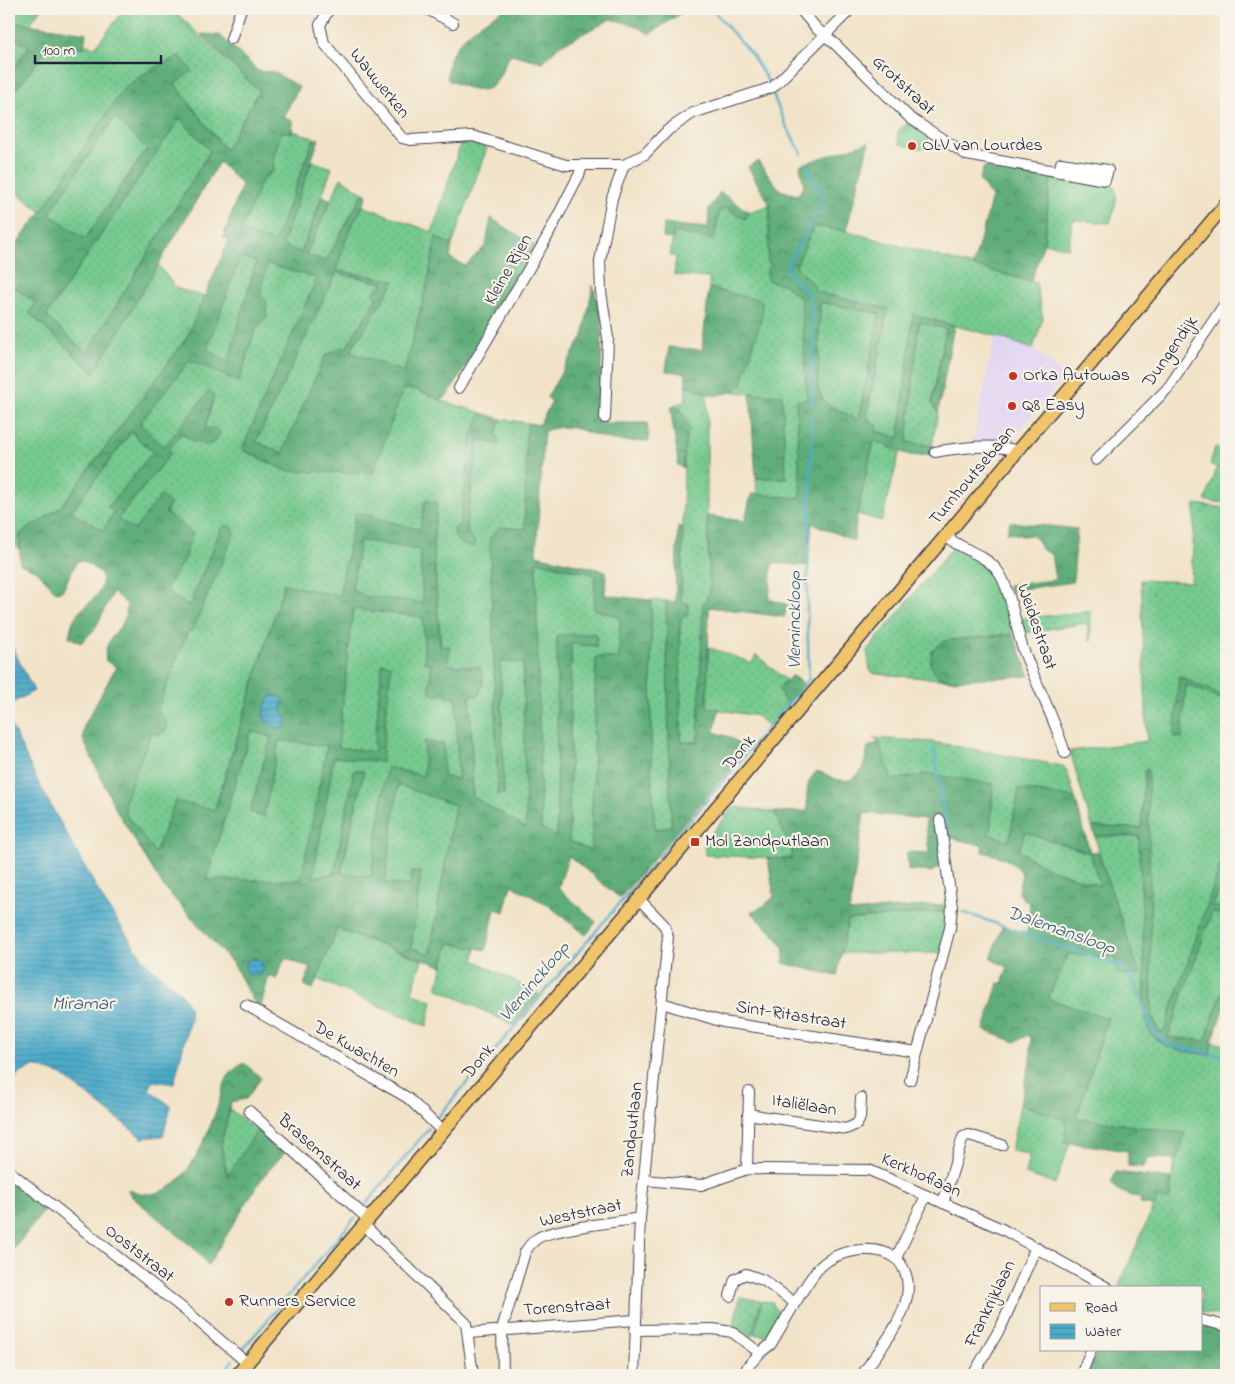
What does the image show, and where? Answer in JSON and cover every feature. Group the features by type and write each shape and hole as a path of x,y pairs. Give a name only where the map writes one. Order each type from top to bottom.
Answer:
{"main road":[{"name":"Turnhoutsebaan","path":"844,657 1226,204"},
{"name":"Donk","path":"237,1375 844,657"}],"street":[{"path":"231,39 241,9"},
{"name":"Wauwerken","path":"329,9 320,25 324,42 402,138 410,140 473,136 566,165 582,166 614,163 624,165"},
{"path":"427,9 453,23"},
{"name":"Grotstraat","path":"800,9 910,118 967,155 1058,172"},
{"path":"605,418 608,338 601,292 600,261 612,198 624,165 645,154 668,130 693,113 773,87 851,9"},
{"name":"Kleine Rijen","path":"459,388 546,239 582,166"},
{"name":"Dungendijk","path":"1096,460 1168,388 1226,302"},
{"path":"935,452 951,449 1008,448 1017,451"},
{"name":"Weidestraat","path":"946,536 954,544 986,560 1002,578 1024,650 1054,719 1065,753"},
{"path":"910,1080 950,928 952,907 940,820"},
{"name":"Zandputlaan","path":"634,1375 640,1218 662,1003 666,931 665,926 656,914 639,899"},
{"name":"Sint-Ritastraat","path":"662,1003 681,1011 723,1022 917,1052"},
{"name":"De Kwachten","path":"246,1005 408,1098 443,1132"},
{"name":"Italiëlaan","path":"747,1169 749,1092"},
{"name":"Italiëlaan","path":"748,1114 846,1129 852,1128 860,1118 861,1098"},
{"name":"Brasemstraat","path":"248,1111 366,1222 461,1316 469,1332"},
{"path":"943,1203 963,1137 969,1134 1002,1145"},
{"name":"Kerkhoflaan","path":"644,1180 701,1185 747,1169 869,1170 1002,1229 1104,1286"},
{"name":"Ooststraat","path":"9,1171 192,1315 247,1363"},
{"path":"896,1258 926,1196"},
{"name":"Weststraat","path":"503,1375 502,1329 525,1252 534,1240 553,1233 640,1218"},
{"name":"Frankrijklaan","path":"973,1375 1002,1325 1036,1247"},
{"path":"744,1375 748,1366 771,1344 817,1270 822,1265 839,1257 857,1250 868,1249 896,1258 902,1264 908,1278 908,1293 904,1311 862,1375"},
{"path":"730,1296 735,1279 746,1274 763,1280 795,1303"},
{"path":"1202,1320 1226,1326"},
{"name":"Torenstraat","path":"469,1332 502,1329 635,1325 713,1329 732,1332 760,1353"},
{"path":"469,1332 473,1375"},
{"path":"1081,1375 1090,1352"}],"shaded area":[{"path":"995,336 1033,349 1065,376 1008,444 973,442"}],"green space":[{"path":"9,9 41,9 29,25 9,21"},
{"path":"125,9 172,9 259,91 225,150 175,84 180,56 144,74 124,88 41,212 9,186 9,99 52,42 84,48 85,44 95,47"},
{"path":"505,9 687,9 650,34 634,25 611,19 559,46 543,62 511,54 496,82 486,89 474,89 448,80 448,68 457,46 484,21"},
{"path":"9,21 86,33 84,48 52,42 9,99 9,75 30,46 9,38"},
{"path":"201,34 220,35 258,71 274,72 299,87 283,117 293,121 292,133 282,131 273,158 274,170 261,181 241,232 275,242 314,138 319,139 282,245 301,253 323,196 331,200 306,254 326,261 363,193 367,195 350,228 336,270 395,281 350,352 404,372 428,281 436,237 452,245 450,258 465,266 486,245 491,218 535,246 446,397 440,400 415,389 403,390 373,473 287,471 242,449 317,278 267,264 260,294 267,301 266,317 254,333 239,382 190,360 140,423 164,447 209,391 214,395 205,429 214,428 220,432 217,439 208,445 181,434 168,451 171,453 118,519 134,530 161,496 170,504 166,513 193,533 183,561 166,588 173,597 189,606 221,529 225,525 232,527 235,532 193,629 187,633 157,710 166,722 167,729 160,734 151,733 125,800 125,813 155,853 175,801 215,810 284,584 339,596 356,512 420,530 425,501 437,502 433,544 440,646 450,646 447,665 480,667 484,680 479,695 470,696 473,797 526,828 523,663 500,662 504,794 498,795 490,538 500,527 525,529 526,436 528,423 539,425 552,402 547,397 583,336 593,285 602,318 600,423 647,423 649,441 614,440 578,429 563,427 544,431 536,555 606,571 605,595 651,600 651,768 655,830 671,826 666,601 675,602 678,526 683,527 681,602 688,603 688,615 680,619 681,742 698,742 703,605 710,592 707,516 745,521 751,494 801,498 796,401 807,399 801,299 785,285 767,280 770,205 748,167 758,161 780,190 797,195 804,187 800,165 869,142 846,231 814,226 796,266 812,284 816,292 888,309 867,414 871,423 877,425 876,431 899,438 913,314 954,326 938,412 932,403 946,329 919,322 907,442 932,446 931,453 916,456 909,455 874,441 857,514 854,541 812,523 808,566 772,563 769,599 788,605 784,617 709,607 707,707 719,709 714,732 730,737 747,749 620,898 569,856 558,888 596,922 586,935 548,905 511,885 504,912 495,909 486,950 449,943 442,966 337,929 313,989 304,985 310,968 285,958 276,979 269,975 261,1006 255,1004 234,965 163,886 115,808 83,739 84,726 116,667 106,661 106,649 110,639 124,620 127,604 113,592 95,629 81,643 69,637 73,621 82,609 98,594 102,581 101,573 83,561 77,561 62,591 56,592 37,571 20,564 20,534 61,507 186,339 229,240 223,237 242,185 219,162 94,373 29,313 36,303 9,284 9,254 41,212 124,88 144,74 180,55 192,71 175,84 225,150 259,91","holes":["115,117 147,149 85,239 49,214","180,118 210,151 87,353 46,316","240,257 256,262 228,362 207,349","336,273 384,283 375,290 373,295 376,299 346,348 343,347 325,356 282,453 256,442","820,302 880,313 858,420 825,403 818,390","131,432 153,452 108,507 114,512 103,530 71,512","360,540 420,550 423,603 363,596 352,589","536,561 595,575 594,609 620,617 619,658 596,657 591,851 569,841 571,644 596,646 596,634 557,635 557,837 541,828","353,609 423,617 425,663 431,664 430,694 456,697 458,780 443,776 444,745 424,741 424,776 387,767 371,877 341,873 364,771 354,770 334,874 313,877 334,757 382,762 391,665 382,663 374,752 338,747","251,731 271,737 250,812 264,817 279,740 327,746 301,880 206,880","398,785 455,805 430,954 411,948 421,872 412,872 409,886 385,883"]},
{"path":"9,38 30,45 9,75"},
{"path":"115,117 147,148 85,239 48,214"},
{"path":"180,118 210,151 87,353 46,316"},
{"path":"909,122 930,135 922,149 899,144 898,131"},
{"path":"291,130 314,138 275,242 240,232 261,181 274,170 273,158 282,131 292,133"},
{"path":"467,142 487,148 452,245 436,237 428,281 404,372 350,352 394,281 336,270 350,228 363,206 432,232 461,143"},
{"path":"312,161 332,168 301,253 281,245"},
{"path":"984,167 1051,175 1044,243 1031,281 973,266 992,197 979,180"},
{"path":"1051,175 1111,183 1116,192 1116,197 1110,223 1073,220 1068,248 1044,243"},
{"path":"341,178 363,193 326,261 306,255"},
{"path":"720,192 749,212 745,219 725,208 719,212 714,240 673,232 672,239 663,238 664,224 708,228 709,209"},
{"path":"770,205 767,280 785,285 801,298 807,400 796,401 801,499 757,495 756,478 786,478 782,396 733,392 742,383 762,301 709,288 709,278 674,275 676,256 670,256 674,232 714,240 719,212 725,208 745,219 749,212"},
{"path":"814,226 846,231 1036,283 1043,318 1033,349 995,336 913,315 899,438 876,431 867,414 888,309 816,292 812,284 796,266"},
{"path":"240,257 256,262 228,362 206,349"},
{"path":"267,264 317,278 242,450 287,471 403,389 415,389 440,400 482,413 472,436 460,524 469,535 466,525 479,439 499,440 496,434 501,419 528,423 526,436 525,530 500,527 490,538 498,794 504,794 500,661 523,663 527,829 473,797 470,696 479,667 447,665 450,646 441,647 433,544 437,503 425,501 420,530 356,512 339,596 284,584 214,811 156,854 125,813 127,793 132,779 145,748 163,715 157,710 187,633 193,629 221,529 189,606 173,597 166,588 183,561 161,496 134,531 118,519 171,453 168,451 181,433 197,444 205,429 214,395 164,448 140,423 190,360 239,382 254,333 261,325 260,294"},
{"path":"158,265 176,288 205,297 186,339 61,507 20,534 19,550 9,538 9,524 16,521 9,511 9,284 36,303 29,313 94,373"},
{"path":"336,273 384,283 379,288 377,299 346,348 325,356 283,453 256,442"},
{"path":"709,288 762,301 762,316 742,384 733,392 714,396 686,385 686,373 666,371 669,347 702,350"},
{"path":"820,302 880,314 858,421 825,403 818,390"},
{"path":"919,322 946,329 932,403 938,412 932,446 907,442"},
{"path":"686,385 707,392 707,516 710,592 703,606 698,742 681,742 680,618 688,603 681,602 685,420 680,408 675,405 686,401"},
{"path":"750,393 782,395 786,478 756,478"},
{"path":"675,405 680,408 690,430 686,436 683,468 678,465 672,422 671,408"},
{"path":"482,413 501,419 496,434 499,440 498,445 478,439 466,525 469,535 475,542 475,547 462,545 455,538 454,529 460,524 472,436"},
{"path":"131,432 153,452 108,507 114,512 103,530 70,512"},
{"path":"874,440 900,451 882,521 857,514"},
{"path":"1215,447 1226,453 1226,503 1205,501 1217,468 1210,464"},
{"path":"1195,504 1226,508 1226,856 1224,856 1164,1033 1159,1032 1152,1015 1145,770 1141,828 1092,827 1070,751 1147,741 1141,580 1191,582","holes":["1179,677 1220,699 1186,684 1181,738"]},
{"path":"1010,522 1077,529 1073,582 1010,591 1008,585 1055,580 1051,554 1041,549 1037,539 1031,535 1023,536 1007,532"},
{"path":"360,540 420,550 423,604 363,596 352,589"},
{"path":"953,547 985,562 1000,581 1013,634 944,641 939,677 951,680 875,674 870,671 867,650"},
{"path":"536,561 595,575 594,609 620,617 619,659 596,657 591,851 569,841 571,644 596,646 596,634 557,635 557,838 541,828"},
{"path":"651,600 666,601 671,826 655,830 651,768"},
{"path":"353,608 423,617 425,663 431,664 430,694 456,697 458,780 443,776 443,744 425,777 387,767 371,877 341,873 364,771 355,770 334,874 312,877 334,757 381,762 382,663 374,752 338,747"},
{"path":"1091,611 1091,641 1089,641 1087,623 1024,633 1018,619"},
{"path":"1013,634 1030,676 951,680 939,677 930,665 932,651 944,641"},
{"path":"708,647 752,663 756,655 786,680 779,688 783,699 788,704 769,727 757,716 707,708"},
{"path":"792,675 804,684 788,704 783,699 779,688"},
{"path":"1179,676 1221,695 1221,699 1186,684 1182,738 1174,736"},
{"path":"251,731 271,737 250,811 263,817 279,740 328,746 301,880 206,880"},
{"path":"873,738 933,742 1063,766 1067,771 1075,798 1019,790 1009,842 987,834 942,777 927,774 892,780 879,742"},
{"path":"879,742 892,780 927,774 993,784 991,827 988,834 1009,841 1019,789 1075,798 1090,852 1098,852 1140,975 1118,974 1114,956 1067,954 1048,999 1108,1018 1076,1118 1185,1133 1178,1159 1148,1158 1144,1167 1128,1166 1128,1151 1065,1142 1066,1120 1020,1104 1031,1057 1031,1038 1028,1035 1015,1042 984,1030 998,983 1002,984 1008,967 991,959 1002,927 1027,933 1030,903 1024,900 1018,891 1022,875 1014,865 1005,859 982,852 982,845 942,836 944,864 931,872 908,870 907,852 929,853 925,819 864,813 849,912 948,904 949,911 848,920 837,976 783,963 785,949 751,912 764,906 774,897 768,858 791,859 792,850 774,812 808,811 808,785 817,771 839,780 852,779 861,771 868,747","holes":["1025,832 1090,853 1100,886 1047,868 1019,851"]},
{"path":"1145,770 1148,770 1152,1015 1159,1032 1164,1032 1224,855 1226,856 1226,871 1213,906 1226,910 1226,916 1212,912 1168,1037 1205,1041 1226,981 1226,1001 1212,1042 1210,1055 1178,1050 1166,1046 1150,1032 1144,1006 1145,987 1139,836 1095,836 1092,827 1141,828"},
{"path":"398,785 455,805 430,954 411,948 421,873 409,886 385,883"},
{"path":"733,807 774,812 792,850 791,859 705,855 704,843"},
{"path":"1024,832 1090,853 1101,886 1047,868 1019,851"},
{"path":"1095,836 1139,836 1145,987 1142,1008 1155,1039 1210,1055 1212,1042 1226,1045 1226,1317 1202,1312 1202,1286 1119,1286 1157,1198 1170,1199 1174,1159 1178,1159 1076,1119 1108,1018 1047,999 1068,954 1114,956 1139,974 1108,886"},
{"path":"1226,871 1226,910 1213,906"},
{"path":"949,911 941,953 841,953 848,920"},
{"path":"1212,912 1226,916 1226,981 1205,1041 1168,1037"},
{"path":"337,929 422,960 412,993 432,1001 427,1026 317,979"},
{"path":"449,943 476,948 474,960 539,994 513,1025 437,988"},
{"path":"244,1063 261,1078 246,1099 231,1102 221,1144 227,1176 257,1131 261,1131 285,1152 262,1178 208,1265 196,1250 130,1195 128,1189 146,1194 161,1192 175,1183 186,1171 205,1139 229,1075"},
{"path":"1020,1104 1067,1120 1065,1142 1070,1143 1055,1184 1025,1174 1029,1154 1011,1151"},
{"path":"230,1109 257,1131 228,1176 221,1144"},
{"path":"1116,1172 1171,1179 1169,1200 1157,1198 1155,1206 1140,1204 1141,1199 1119,1191 1111,1183"},
{"path":"9,1176 48,1206 9,1255"},
{"path":"740,1297 761,1301 752,1336 733,1326"},
{"path":"762,1301 773,1302 773,1307 779,1312 766,1336 754,1334"},
{"path":"1202,1326 1226,1330 1226,1375 1147,1375 1124,1373 1122,1375 1088,1375 1096,1352 1202,1352"}],"water":[{"path":"9,640 34,691 9,705"},
{"path":"278,695 284,699 282,711 288,719 285,727 280,729 270,725 263,716 264,707 271,696"},
{"name":"Miramar","path":"9,721 39,784 105,903 146,963 182,994 189,1007 190,1019 174,1084 153,1081 149,1090 171,1106 163,1136 142,1138 62,1075 34,1066 21,1073 9,1084"},
{"path":"254,958 260,961 263,967 260,973 254,976 248,973 245,967 248,961"}],"waterway":[{"name":"Vleminckloop","path":"712,9 752,55 769,83"},
{"name":"Vleminckloop","path":"772,92 786,126 802,154"},
{"name":"Vleminckloop","path":"806,163 822,199 818,211 786,268 791,277 808,294 813,316 812,406"},
{"name":"Vleminckloop","path":"658,858 809,679 807,608 812,417"},
{"name":"Dalemansloop","path":"934,749 948,841"},
{"name":"Vleminckloop","path":"437,1118 653,864"},
{"name":"Dalemansloop","path":"962,912 1118,965 1134,983 1148,1018 1161,1039 1171,1046 1226,1056"},
{"name":"Vleminckloop","path":"366,1204 429,1128"},
{"name":"Vleminckloop","path":"242,1350 355,1218"},
{"name":"Vleminckloop","path":"221,1375 233,1360"}],"place":[{"name":"OLV van Lourdes","path":"912,146"},
{"name":"Orka Autowas","path":"1013,376"},
{"name":"Q8 Easy","path":"1012,406"},
{"name":"Mol Zandputlaan","path":"695,842"},
{"name":"Runners Service","path":"229,1302"}]}
